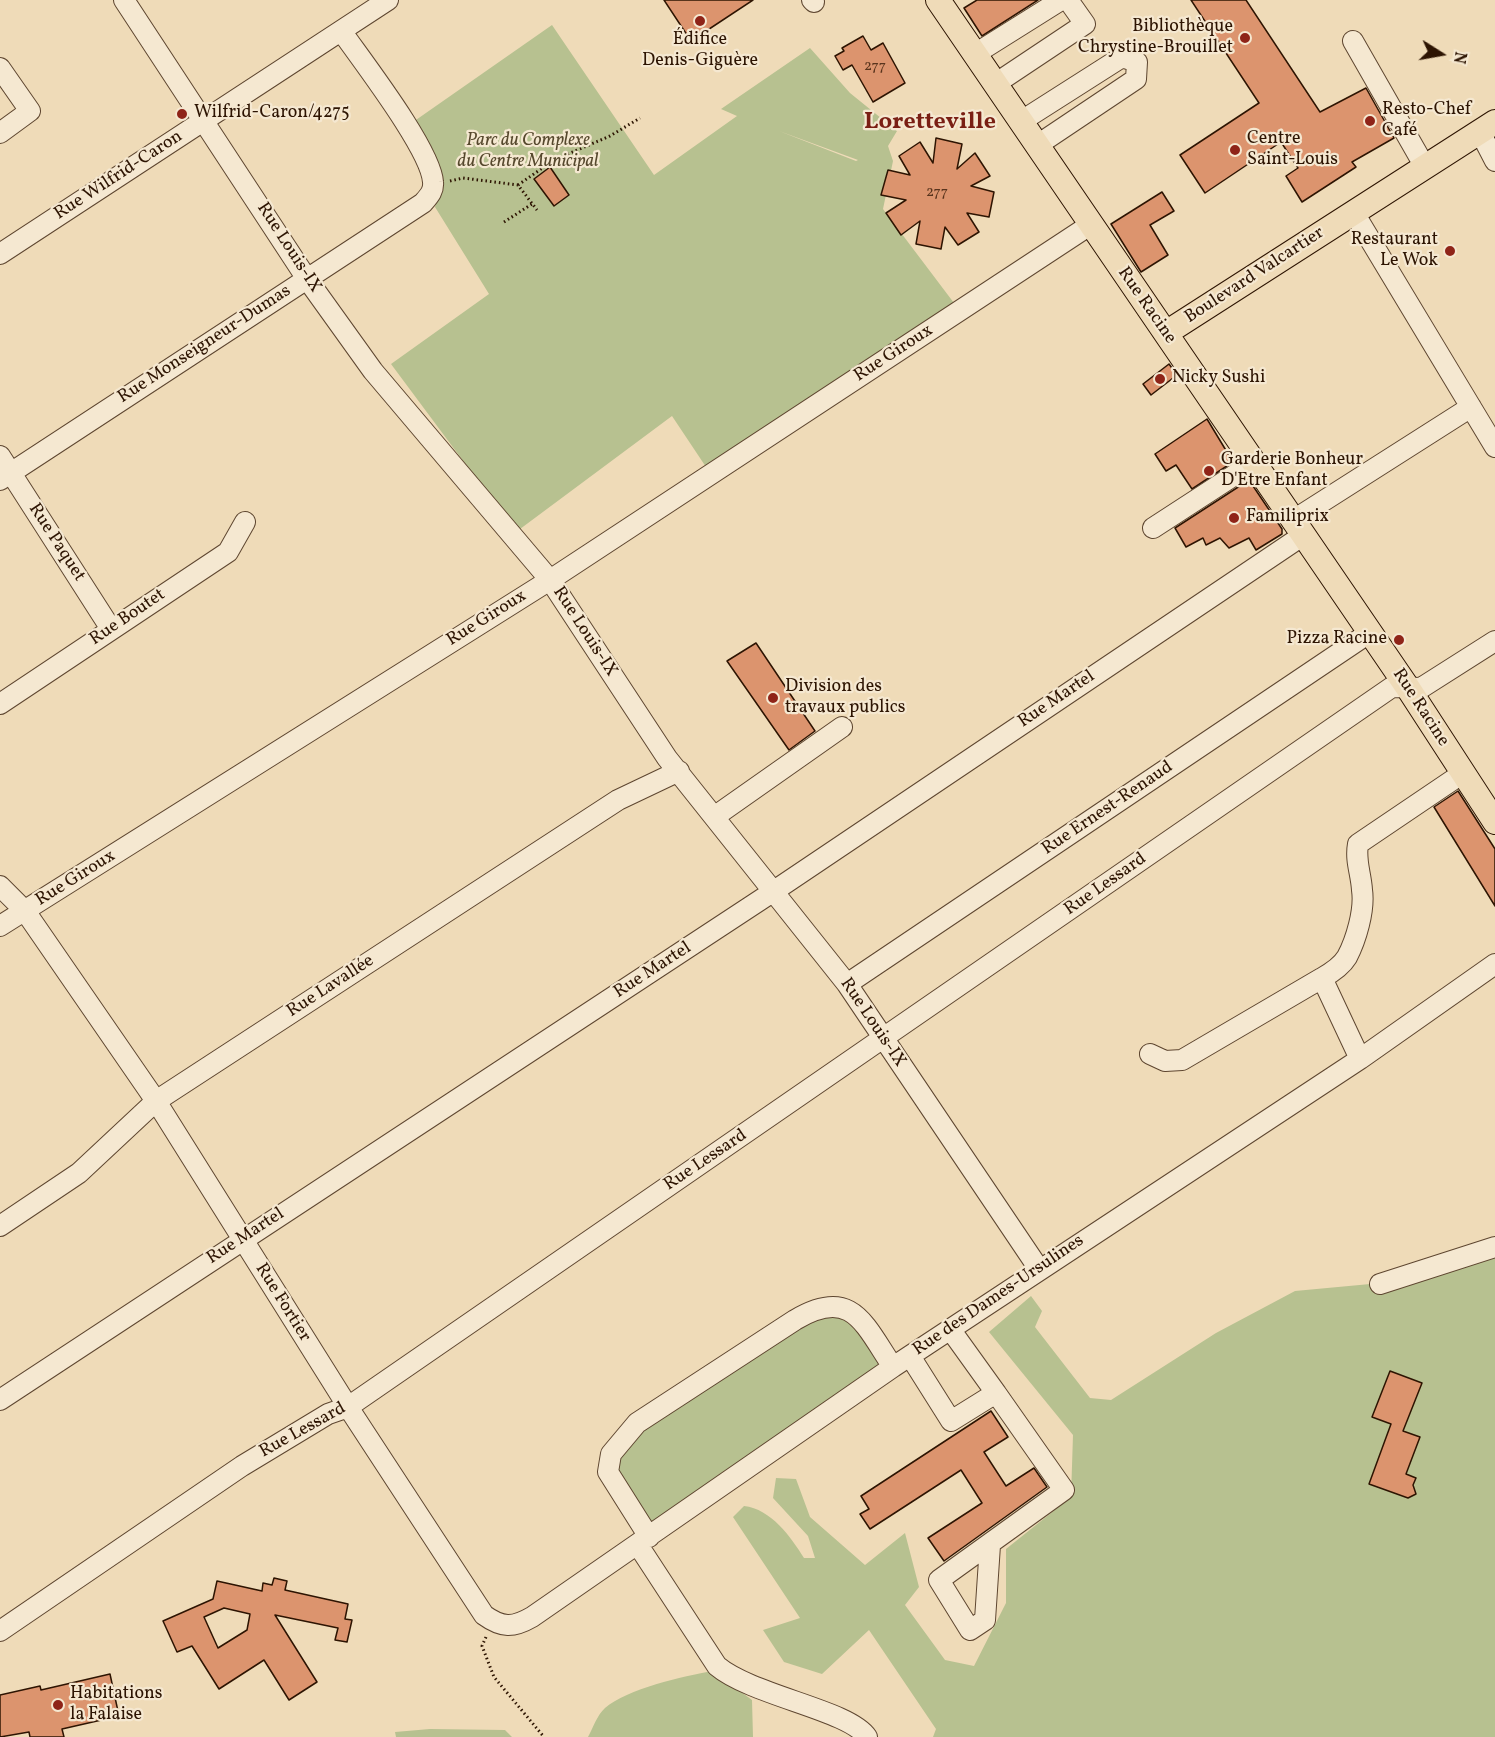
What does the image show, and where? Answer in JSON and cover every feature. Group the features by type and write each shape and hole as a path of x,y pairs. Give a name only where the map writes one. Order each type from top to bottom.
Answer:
{"main road":[{"name":"Rue Racine","path":"938,0 1408,688 1495,822"},
{"name":"Boulevard Valcartier","path":"1166,333 1488,127"}],"street":[{"name":"Rue Louis-IX","path":"124,0 205,120 306,279 373,371 550,580 679,771 847,984 1039,1269"},
{"path":"975,54 1060,0"},
{"path":"995,84 1085,24 1068,0"},
{"name":"Rue Wilfrid-Caron","path":"0,254 342,32 376,3"},
{"path":"342,32 424,154 433,184"},
{"path":"1353,41 1425,167"},
{"path":"1020,122 1122,57 1137,62 1136,79 1036,146"},
{"path":"0,133 30,111 2,77"},
{"path":"1488,127 1495,161"},
{"name":"Rue Monseigneur-Dumas","path":"4,469 306,279 423,202 431,193 433,184"},
{"path":"1353,213 1495,447"},
{"name":"Rue Giroux","path":"0,926 550,580 1090,225"},
{"name":"Rue Martel","path":"0,1400 774,891 1471,407"},
{"path":"1153,528 1253,463"},
{"name":"Rue Paquet","path":"4,469 111,630"},
{"name":"Rue Boutet","path":"0,704 228,552 245,522"},
{"name":"Rue Ernest-Renaud","path":"847,984 1369,633"},
{"name":"Rue Lessard","path":"0,1631 242,1466 328,1414 348,1407 1392,687 1421,688 1495,641"},
{"path":"714,817 842,727"},
{"name":"Rue Lavallée","path":"0,1226 79,1173 156,1101 618,800 679,771"},
{"path":"1150,1054 1165,1061 1182,1060 1337,969 1347,958 1361,915 1363,891 1355,860 1358,844 1462,773"},
{"name":"Rue Fortier","path":"0,886 26,911 156,1101 348,1407 484,1615 499,1624"},
{"name":"Rue des Dames-Ursulines","path":"499,1624 517,1626 532,1617 893,1367 1360,1059 1495,964"},
{"path":"1322,978 1360,1059"},
{"path":"1380,1284 1495,1247"},
{"path":"867,1737 861,1728 755,1689 731,1678 717,1666 644,1541 608,1472 610,1454 638,1423 812,1310 831,1305 845,1307 859,1318 893,1367"},
{"path":"950,1329 1064,1490 990,1545"},
{"path":"910,1356 951,1421 996,1393"}],"path":[{"path":"433,184 463,178 518,185 554,160 609,136 640,117"},
{"path":"518,185 537,210"},
{"path":"504,222 532,204"},
{"path":"499,1624 482,1646 494,1677 544,1737"}],"green space":[{"name":"Parc du Complexe du Centre Municipal","path":"552,25 654,175 737,116 721,109 810,48 850,93 897,131 888,146 893,161 883,209 957,307 710,473 672,416 516,532 391,364 489,294 435,207 442,182 436,158 413,122","holes":["779,131 858,160 856,161"]},
{"path":"1495,1247 1495,1737 933,1737 936,1729 869,1630 822,1674 784,1662 763,1630 800,1618 733,1517 744,1506 763,1512 779,1525 804,1558 815,1558 808,1536 773,1498 776,1478 796,1479 810,1517 865,1565 905,1533 919,1587 905,1605 945,1660 974,1666 1006,1603 1006,1549 1071,1497 1073,1435 989,1332 1031,1296 1042,1311 1035,1327 1090,1398 1111,1400 1216,1333 1295,1291 1381,1283"},
{"path":"845,1307 893,1367 649,1537 611,1454 621,1440 795,1320"},
{"path":"713,1671 752,1700 753,1737 588,1737 600,1714 615,1701 656,1684"},
{"path":"430,1729 505,1730 512,1737 396,1737 395,1732"}],"building":[{"name":"Édifice Denis-Giguère","path":"664,0 753,0 691,41"},
{"path":"977,0 1038,0 982,36 964,8"},
{"path":"1191,0 1246,0 1320,112 1366,88 1394,138 1352,162 1356,167 1302,202 1286,176 1298,168 1281,142 1205,193 1180,155 1259,103"},
{"path":"863,36 871,50 883,43 905,83 873,102 852,65 843,70 835,56 844,51 842,48"},
{"path":"936,138 962,144 957,169 975,153 990,176 971,186 994,192 989,217 967,213 979,232 958,245 945,227 941,249 916,244 920,221 901,235 886,213 906,200 881,195 888,170 910,175 899,156 920,142 933,163"},
{"path":"550,167 569,195 554,206 534,179"},
{"path":"1162,192 1174,211 1150,225 1168,255 1141,272 1111,224"},
{"name":"Nicky Sushi","path":"1169,364 1177,375 1151,395 1143,384"},
{"path":"1207,419 1233,462 1192,489 1176,465 1166,471 1155,454"},
{"name":"Familiprix","path":"1249,480 1282,529 1282,534 1256,550 1249,538 1229,548 1220,538 1206,545 1203,538 1186,547 1175,528"},
{"name":"Division des travaux publics","path":"756,643 815,731 789,750 727,661"},
{"path":"1458,791 1495,849 1495,906 1434,807"},
{"path":"1390,1371 1422,1383 1403,1431 1420,1437 1406,1474 1416,1478 1413,1485 1416,1494 1408,1498 1369,1484 1391,1424 1372,1417"},
{"path":"991,1411 1008,1437 984,1452 1006,1486 1034,1468 1047,1487 944,1561 928,1538 982,1503 961,1470 870,1529 860,1514 869,1509 861,1496"},
{"path":"274,1578 287,1581 285,1590 348,1604 345,1619 352,1620 347,1642 335,1640 338,1628 275,1615 317,1682 289,1700 264,1660 219,1689 192,1646 177,1652 163,1621 213,1599 217,1581 262,1591 263,1583 272,1585","holes":["224,1608 250,1614 247,1630 218,1648 204,1617"]},
{"name":"Habitations la Falaise","path":"110,1674 119,1716 62,1729 64,1737 30,1737 29,1732 0,1737 0,1695 40,1686 41,1690"}],"place":[{"name":"Édifice Denis-Giguère","path":"700,21"},
{"name":"Bibliothèque Chrystine-Brouillet","path":"1245,38"},
{"name":"Wilfrid-Caron/4275","path":"182,114"},
{"name":"Resto-Chef Café","path":"1370,121"},
{"name":"Centre Saint-Louis","path":"1235,150"},
{"name":"Restaurant Le Wok","path":"1450,251"},
{"name":"Nicky Sushi","path":"1160,379"},
{"name":"Garderie Bonheur D'Etre Enfant","path":"1209,471"},
{"name":"Familiprix","path":"1234,518"},
{"name":"Pizza Racine","path":"1399,640"},
{"name":"Division des travaux publics","path":"773,698"},
{"name":"Habitations la Falaise","path":"58,1705"}],"district":[{"name":"Loretteville","path":"930,124"}]}
